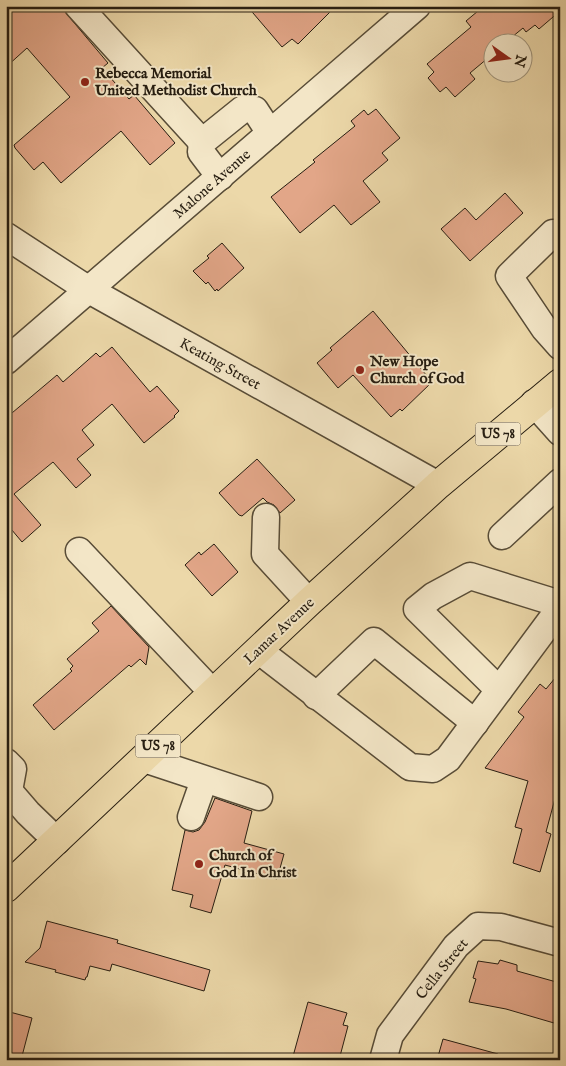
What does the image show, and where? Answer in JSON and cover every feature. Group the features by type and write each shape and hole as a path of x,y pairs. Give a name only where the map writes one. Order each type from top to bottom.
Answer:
{"main road":[{"name":"Lamar Avenue","path":"6,888 309,602 438,485 560,383"}],"street":[{"path":"78,6 202,142"},
{"name":"Malone Avenue","path":"6,361 417,6"},
{"path":"220,176 201,152 202,142 243,109 255,110 270,133"},
{"path":"553,233 510,276 544,328 560,346"},
{"name":"Keating Street","path":"6,236 89,290 438,485"},
{"path":"534,403 560,432"},
{"path":"502,536 560,482"},
{"path":"266,517 265,554 309,602"},
{"path":"79,551 213,693"},
{"path":"499,690 417,609 433,596 470,576 560,604"},
{"path":"258,650 410,767 433,769 448,759 560,608"},
{"path":"316,696 374,642 475,723"},
{"path":"144,759 259,797"},
{"path":"6,762 13,769 9,791 28,813 57,841"},
{"path":"191,817 204,780"},
{"name":"Cella Street","path":"383,1060 390,1035 456,946 478,926 501,926 560,943"}],"building":[{"name":"Rebecca Memorial United Methodist Church","path":"6,6 60,6 108,63 102,68 129,99 134,95 175,143 150,165 121,131 61,183 43,162 34,170 14,145 70,97 27,48 6,67"},
{"path":"247,6 336,6 298,44 292,39 282,47"},
{"path":"484,6 560,6 560,11 539,29 535,25 526,32 523,28 518,32 484,32 484,61 470,73 475,79 455,97 446,87 440,92 428,78 434,72 427,64 471,27 466,21"},
{"path":"376,109 400,138 382,153 388,160 363,181 380,202 351,225 334,205 300,233 271,197 315,162 313,160 355,126 351,121 364,110 368,115"},
{"path":"505,193 523,213 470,261 441,229 465,208 476,220"},
{"path":"222,243 244,268 218,291 217,289 215,291 208,282 206,284 193,271 209,258 207,256"},
{"path":"373,311 432,382 402,411 400,409 391,417 353,375 338,388 317,363 332,350 330,348"},
{"path":"112,347 150,392 157,386 179,411 175,417 144,443 112,404 82,430 94,445 77,459 91,475 76,488 53,462 14,494 41,525 22,542 6,523 6,418 57,375 63,382 96,353 100,357"},
{"path":"257,459 295,500 280,513 274,505 263,498 242,516 219,493"},
{"path":"214,544 238,572 212,596 185,565 199,552 201,555"},
{"path":"111,606 149,647 146,665 140,659 131,667 129,665 54,730 33,705 72,671 70,669 73,666 67,659 99,631 92,623"},
{"path":"560,672 560,780 546,832 551,834 540,872 513,863 522,829 515,827 528,781 485,768 524,717 518,712 540,684 546,689"},
{"path":"215,798 252,811 244,843 284,854 277,879 225,865 211,913 190,907 193,895 172,890 185,830 193,832 199,830 205,822"},
{"path":"47,921 118,940 117,943 210,970 204,991 112,964 110,971 90,966 85,980 25,962 40,948"},
{"path":"500,960 517,965 517,971 560,983 560,1004 554,1023 506,1009 469,1002 476,979 473,978 478,961 498,964"},
{"path":"308,1002 347,1013 343,1025 348,1026 339,1060 292,1060"},
{"path":"6,1011 32,1018 21,1060 6,1060"},
{"path":"443,1039 498,1054 498,1060 437,1060"}],"place":[{"name":"Rebecca Memorial United Methodist Church","path":"85,82"},
{"name":"New Hope Church of God","path":"360,370"},
{"name":"Church of God In Christ","path":"199,864"}]}
